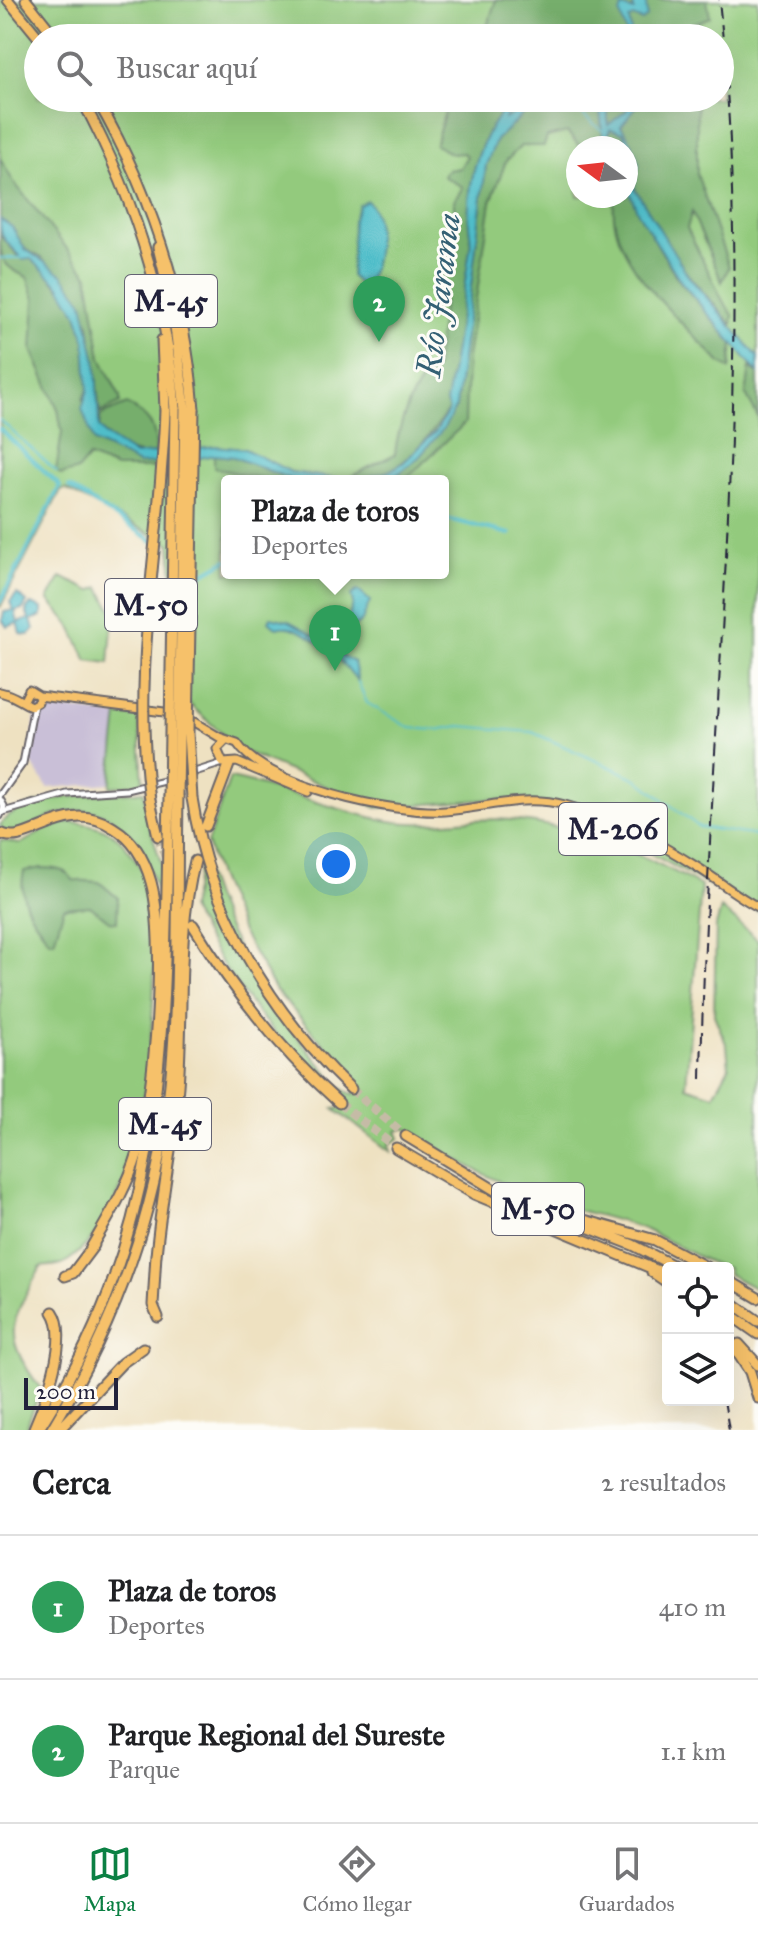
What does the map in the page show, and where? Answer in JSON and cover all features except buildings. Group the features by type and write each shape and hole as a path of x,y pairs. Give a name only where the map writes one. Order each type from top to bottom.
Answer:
{"highway":[{"path":"8,0 28,24"},
{"path":"26,0 45,24"},
{"name":"M-45","path":"51,1430 114,1307 137,1241 159,1157 172,1053 180,409 164,314 151,269 121,180 88,112"},
{"name":"M-50","path":"103,112 160,234 181,309 180,409 188,733 192,798 209,873 241,945 293,1025 351,1089"},
{"name":"M-50","path":"158,836 150,800 144,743 146,663 180,409"},
{"path":"206,826 229,763"},
{"name":"M-45","path":"36,1430 76,1366 114,1277 139,1200 154,1121 164,1017 173,796"},
{"path":"0,833 21,836 45,823 70,817 108,824 137,849 155,896 155,1015 145,1120 131,1174 91,1248"},
{"path":"156,1256 178,1086 184,920 195,861"},
{"path":"193,925 258,1020 296,1064 339,1103"},
{"path":"65,1276 73,1273 127,1196 154,1121"},
{"name":"M-50","path":"406,1136 498,1192 633,1245 666,1262"},
{"name":"M-50","path":"396,1148 474,1194 662,1272"},
{"path":"158,1317 153,1305 159,1157"},
{"path":"498,1192 655,1240 697,1262"},
{"path":"622,1254 662,1279"},
{"path":"734,1284 758,1298"},
{"path":"734,1304 758,1321"},
{"path":"36,1430 55,1365 59,1323 53,1312"},
{"path":"734,1317 758,1334"},
{"path":"734,1342 758,1365"},
{"path":"734,1346 750,1372 758,1398"},
{"path":"59,1430 122,1363 143,1348"}],"main road":[{"name":"M-206","path":"0,690 31,700 175,718 201,729 229,763 317,794 418,814 451,814 523,805 568,810 675,859 756,910"},
{"name":"M-206","path":"31,700 176,714 195,720 226,740 237,743 242,752 268,770 299,783 394,806 439,811 522,800 564,805 678,855 756,910"},
{"path":"217,751 226,740"},
{"path":"229,763 242,752"}],"street":[{"path":"31,700 23,763 0,797 2,811 77,792 141,788 205,766 229,763"},
{"path":"205,766 217,751"}],"shaded area":[{"path":"41,706 118,715 110,783 48,788 30,761 36,708"}],"green space":[{"path":"0,0 758,0 758,911 563,807 493,799 377,808 240,750 185,700 170,544 65,489 60,492 0,608"},
{"path":"496,0 633,0 634,7 630,11 622,8 625,24 488,24"},
{"path":"645,0 707,0 710,17 692,24 629,24 628,19"},
{"path":"445,112 502,112 485,138 473,173 469,209 471,247 446,403 449,409 406,460 380,475 354,475 395,454 413,394 427,374 435,369 444,297 443,259 454,233 454,201 463,187 443,176 448,170 460,168 467,156 463,153 452,154 435,145"},
{"path":"525,112 600,112 603,136 570,136 567,132 547,137 544,146 521,146 506,161 491,202 467,358 465,423 410,475 391,475 406,468 456,407 486,165 496,140"},
{"path":"608,112 625,112 608,126"},
{"path":"632,112 697,112 697,174 729,267 722,282 692,212 687,228 733,315 732,325 676,261 638,194 638,136 626,135 621,126"},
{"path":"610,129 623,132 624,136 608,136"},
{"path":"0,158 13,181 88,275 101,358 120,397 120,403 100,413 89,323 42,258 25,249 12,227 0,219"},
{"path":"614,208 637,208 677,278 733,344 730,369 719,362 649,287 621,242 614,219"},
{"path":"0,235 20,258 31,259 39,265 66,294 77,314 85,340 88,390 83,399 94,442 142,462 154,463 153,468 116,468 89,457 78,470 61,475 56,471 62,432 58,409 32,350 35,299 27,277 4,262"},
{"path":"750,367 758,374 758,417 746,395"},
{"path":"127,404 142,414 153,429 156,453 139,454 124,449 99,427 101,415"},
{"path":"214,455 234,457 280,475 245,475 214,468"},
{"path":"61,577 91,591 99,587 120,623 112,628 109,663 87,660 70,625 48,599"},
{"path":"118,715 139,717 143,784 110,787"},
{"path":"230,778 389,821 420,823 496,819 561,828 609,843 701,886 686,1086 714,1095 729,1067 727,1046 714,1015 716,926 721,908 758,940 758,1290 734,1277 734,1262 710,1262 646,1230 546,1201 509,1186 405,1128 397,1131 400,1138 389,1144 391,1152 334,1109 345,1107 342,1100 319,1080 257,1012 220,961 190,908 201,858 222,916 266,995 337,1084 355,1094 356,1080 276,991 242,932 207,843"},
{"path":"144,791 146,814 161,863 161,908 139,848 112,819 95,812 74,811 17,831 4,831 0,825 12,814 46,801"},
{"path":"70,822 94,826 122,842 136,860 151,898 154,992 143,1108 131,1163 113,1205 76,1255 62,1264 41,1267 22,1302 14,1328 15,1341 19,1354 41,1389 25,1430 0,1430 0,840 20,844 50,827"},
{"path":"41,868 63,871 73,880 99,882 118,898 117,922 109,921 90,906 64,908 54,941 50,941 32,917 23,891 24,871"}],"water":[{"path":"633,0 646,1 647,17 642,21 633,17 629,19 630,24 623,24 620,14 622,7 634,11"},
{"path":"502,112 508,112 505,119 517,112 525,112 496,140 486,165 456,407 444,428 419,457 397,475 375,475 403,463 436,431 449,410 446,403 471,247 469,209 473,173 485,139"},
{"path":"600,112 608,112 608,125 624,112 632,112 621,126 627,136 610,129 608,135 603,136"},
{"path":"638,194 689,277 758,357 758,373 681,282 638,213"},
{"path":"367,201 375,217 377,244 372,270 362,287 351,276 353,221 359,205"},
{"path":"0,219 12,227 25,249 62,274 83,302 96,362 99,427 106,436 135,455 216,446 245,449 291,472 311,475 280,475 234,457 214,455 182,462 139,464 94,442 82,409 88,390 85,340 77,314 59,285 31,259 23,260 7,243"},
{"path":"358,590 370,601 362,621 350,630 346,625 353,604 351,595"},
{"path":"17,594 27,602 23,609 15,611 18,623 7,627 2,620 4,612 13,610 10,602"},
{"path":"31,604 42,608 42,616 31,620 34,629 29,635 21,634 18,623 29,619 26,610"},
{"path":"271,617 289,621 314,635 328,636 335,652 354,662 358,682 309,636 286,627 277,628 269,621"}],"waterway":[{"name":"Río Jarama","path":"581,112 603,131"},
{"path":"0,258 23,258"},
{"path":"0,420 57,472"},
{"path":"0,429 60,486 0,602"},
{"path":"69,487 164,548"},
{"path":"449,519 510,534"},
{"path":"195,578 221,563"},
{"path":"358,682 367,703 410,728 436,730 460,726 532,732 637,779 699,827 758,836"}],"tunnel":[{"path":"158,836 178,893"},
{"path":"351,1089 406,1136"},
{"path":"339,1103 396,1148"}],"railway":[{"path":"719,0 721,24"},
{"path":"701,1079 732,404 733,270 728,112"},
{"path":"725,1406 729,1430"}],"place":[{"name":"Parque Regional del Sureste","path":"379,342"},
{"name":"Plaza de toros","path":"335,671"}]}
